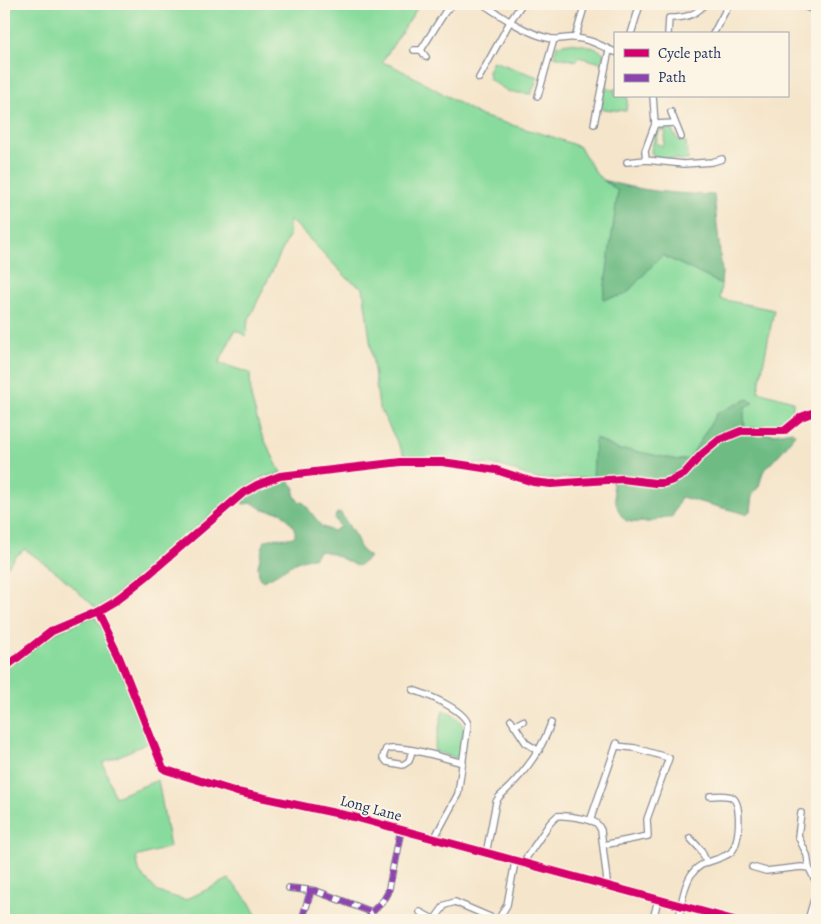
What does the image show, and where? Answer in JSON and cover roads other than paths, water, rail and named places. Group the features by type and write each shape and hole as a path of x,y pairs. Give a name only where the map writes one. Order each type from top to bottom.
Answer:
{"street":[{"path":"421,50 445,12 453,4"},
{"path":"483,4 524,29 554,39 575,38 595,42 612,51 594,124"},
{"path":"479,78 522,4"},
{"path":"575,38 585,4"},
{"path":"632,32 640,4"},
{"path":"668,32 669,18 689,16 696,13 705,4"},
{"path":"715,32 728,4"},
{"path":"798,4 817,11"},
{"path":"538,96 554,39"},
{"path":"414,50 421,50"},
{"path":"421,50 426,57"},
{"path":"646,160 645,151 655,124 653,98"},
{"path":"671,112 681,138"},
{"path":"655,124 674,123"},
{"path":"627,162 646,160 684,164 712,162 722,159"},
{"path":"4,668 52,631 97,612 131,589 243,493 271,479 375,465 429,462 496,470 533,482 551,484 622,479 664,483 684,474 710,446 725,438 741,431 784,431 801,418 817,411"},
{"name":"Long Lane","path":"97,612 119,658 163,768 166,770 237,792 334,812 723,919 734,920"},
{"path":"413,690 438,701 465,718 468,729 457,797 434,839"},
{"path":"511,720 526,743 539,751"},
{"path":"514,726 523,721"},
{"path":"486,854 496,802 525,771 539,751 552,723"},
{"path":"590,821 616,745 635,748 669,758 647,819 649,838 603,845"},
{"path":"412,750 409,761 404,765 387,762 383,757 384,751 389,747 412,750 463,763"},
{"path":"679,920 681,906 690,877 695,870 706,861 730,853 737,840 738,805 733,798 710,796"},
{"path":"801,813 798,836 807,855 809,868 817,884 808,920"},
{"path":"522,864 557,816 563,815 595,822 600,827 607,881 606,886"},
{"path":"368,920 372,912 388,894 400,830"},
{"path":"690,838 701,850 706,861"},
{"path":"420,912 435,920 445,905 455,902 497,920 507,904 515,862"},
{"path":"752,867 766,871 801,867 809,868"},
{"path":"289,888 311,890 372,912"},
{"path":"302,920 311,890"},
{"path":"653,920 658,900"}]}
